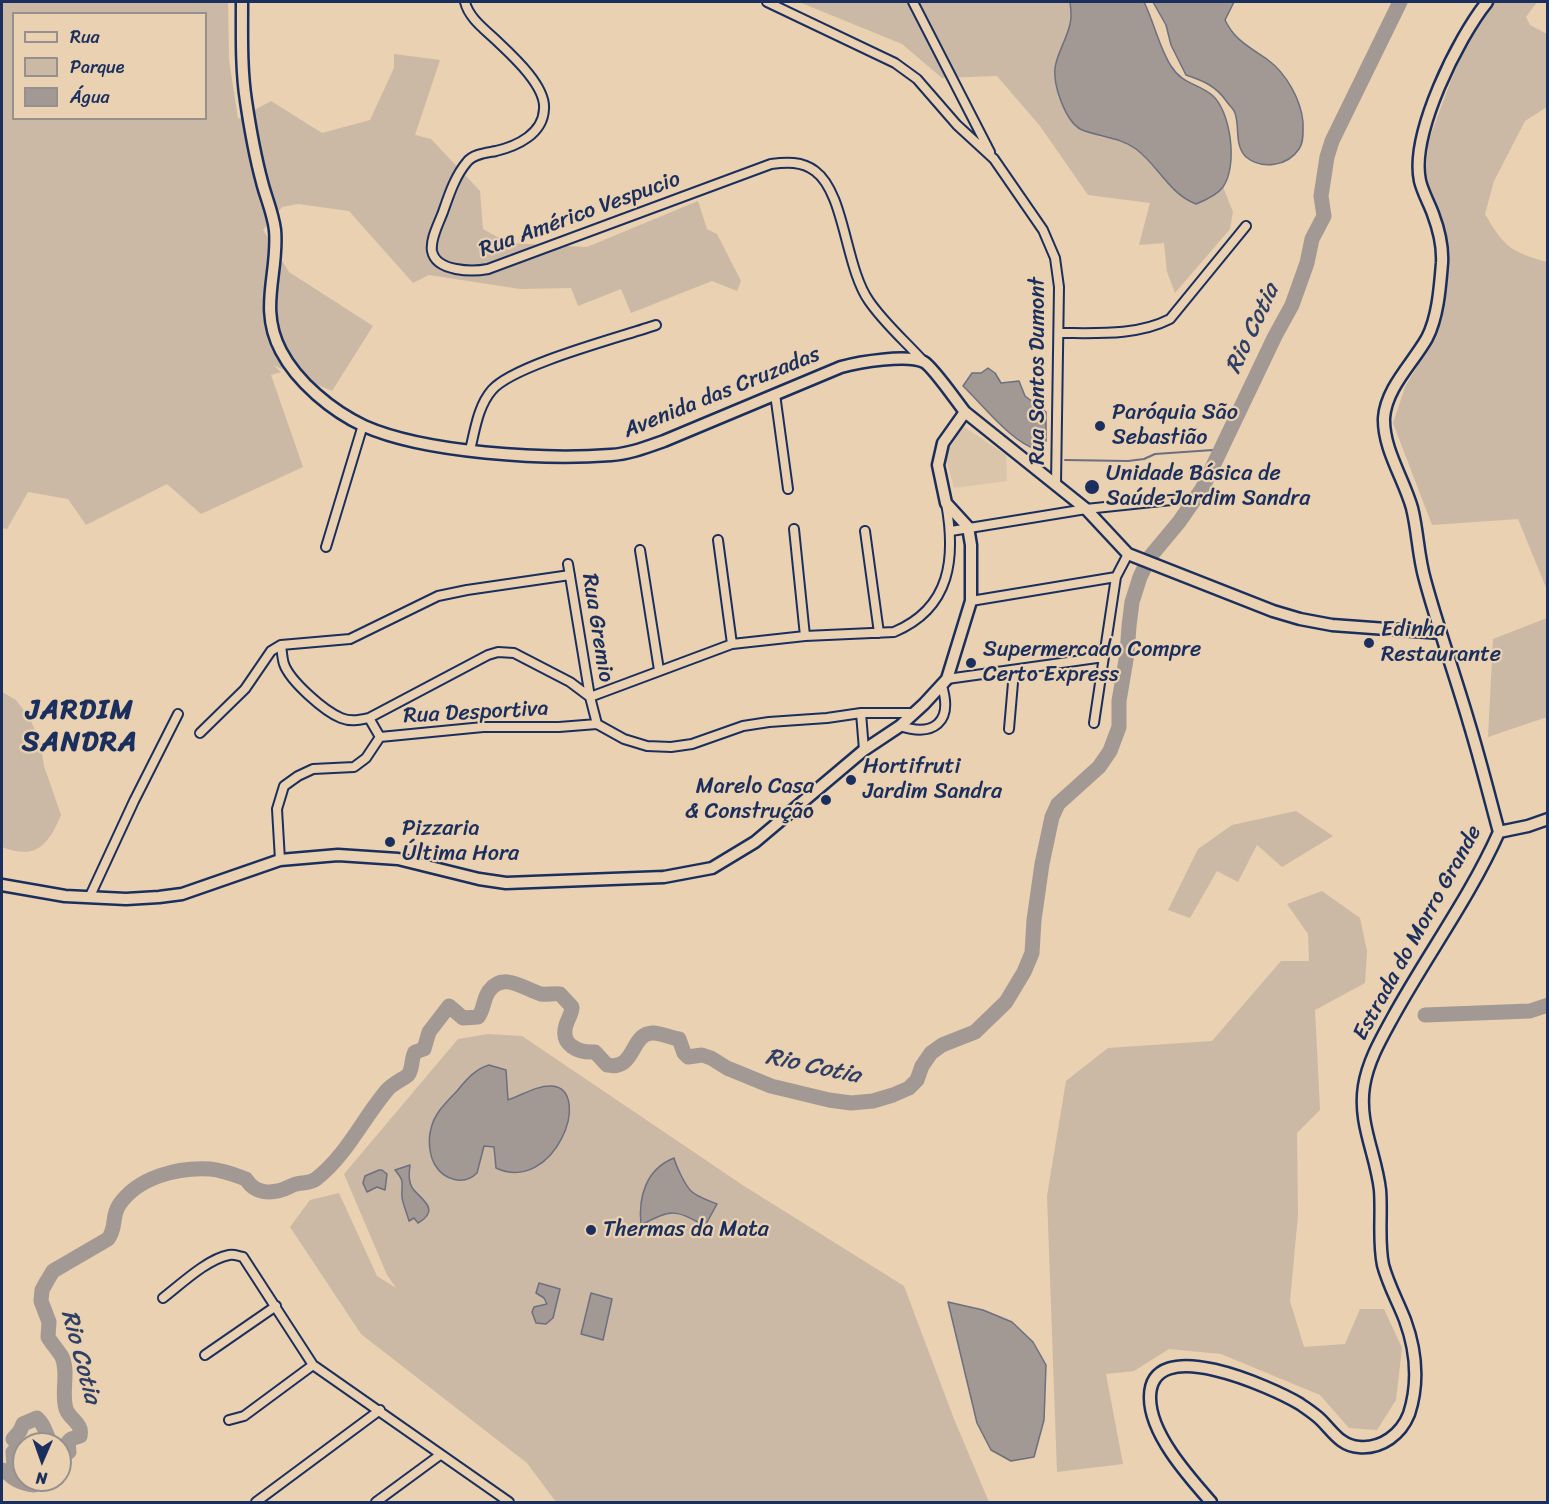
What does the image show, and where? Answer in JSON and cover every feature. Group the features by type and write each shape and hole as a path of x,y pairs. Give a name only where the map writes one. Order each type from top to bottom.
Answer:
{"street":[{"name":"Avenida das Cruzadas","path":"242,2 245,99 262,182 273,217 276,240 269,300 272,327 280,350 292,368 336,409 363,425 401,438 470,450 536,455 613,455 640,450 656,444 841,366 858,362 898,359 924,362"},
{"name":"Rua Américo Vespucio","path":"465,2 469,13 538,87 543,98 544,109 538,128 528,137 506,148 469,159 450,193 434,238 432,248 436,258 454,269 477,271 488,269 771,165 788,162 814,170 824,180 833,195 856,277 868,300 924,362"},
{"name":"Rua Santos Dumont","path":"767,2 852,42 917,79 957,125 993,159 1043,230 1054,258 1059,287 1056,484"},
{"path":"913,2 993,159"},
{"name":"Estrada do Morro Grande","path":"1211,1503 1168,1448 1153,1416 1150,1402 1153,1383 1158,1376 1171,1368 1183,1366 1214,1369 1257,1382 1302,1405 1349,1445 1370,1447 1382,1444 1393,1437 1406,1421 1412,1404 1415,1356 1405,1320 1383,1266 1380,1189 1363,1116 1364,1086 1368,1067 1386,1031 1484,863 1499,832 1469,722 1424,578 1412,508 1386,438 1384,414 1389,399 1428,337 1438,296 1442,264 1441,240 1419,178 1420,150 1435,96 1448,65 1459,42 1487,2"},
{"path":"1059,333 1140,330 1170,319 1246,226"},
{"path":"470,450 481,408 492,389 504,380 548,361 656,325"},
{"path":"924,362 942,381 965,412 1086,509 1128,554 1273,611 1300,619 1332,625 1441,633"},
{"path":"776,394 788,489"},
{"path":"281,645 283,662 291,677 326,708 342,718 355,721 369,718 488,655 498,652 514,653 570,682 590,697 732,644 805,636 894,632 906,627 937,598 946,577 951,531 939,474 939,454 943,443 965,412"},
{"path":"326,547 363,425"},
{"path":"951,531 1086,509 1181,499"},
{"path":"900,726 910,729 931,729 938,725 945,714 945,683 971,601 971,545 968,527 946,503"},
{"path":"794,529 805,636"},
{"path":"865,531 879,633"},
{"path":"718,540 732,644"},
{"path":"640,550 659,670"},
{"path":"1094,723 1116,577 1128,554"},
{"name":"Rua Gremio","path":"568,564 590,697 597,724"},
{"path":"200,733 245,689 272,651 281,645 350,639 438,596 570,575"},
{"path":"971,601 1116,577"},
{"path":"2,885 65,896 126,899 182,894 280,860 338,855 390,858 506,883 615,880 691,874 712,868 755,842 864,750 900,726 945,683 1104,657"},
{"path":"1009,729 1014,671"},
{"path":"597,724 624,739 647,746 672,747 692,744 743,726 769,722 861,713 911,713"},
{"path":"861,713 864,750"},
{"path":"90,896 178,714"},
{"name":"Rua Desportiva","path":"369,718 380,737 483,727 559,727 597,724"},
{"path":"280,860 277,809 284,786 298,776 313,770 354,767 366,758 380,737"},
{"path":"1499,832 1548,819"},
{"path":"163,1298 202,1268 222,1257 231,1254 238,1256 246,1261 313,1365 380,1410 508,1503"},
{"path":"205,1355 276,1306"},
{"path":"229,1420 244,1416 313,1365"},
{"path":"256,1503 380,1410"},
{"path":"376,1503 440,1455"}],"shaded area":[{"path":"963,426 1006,455 1007,481 954,488 946,459 950,447"}],"green space":[{"path":"2,2 228,2 229,60 238,119 271,101 322,133 370,120 394,68 394,54 440,60 415,135 431,139 480,191 483,229 508,243 587,247 698,201 707,229 717,234 741,281 737,291 712,281 631,313 621,289 578,306 571,288 520,289 429,275 413,283 349,211 298,204 282,207 263,230 289,272 373,326 332,391 273,365 281,372 271,375 303,467 201,514 167,484 86,525 68,499 28,492 7,529 2,528"},
{"path":"799,2 1070,2 1071,21 1055,67 1056,83 1069,118 1080,129 1123,142 1136,149 1178,194 1187,200 1196,204 1210,198 1223,187 1233,212 1230,229 1175,293 1167,272 1164,243 1139,245 1150,203 1088,195 1040,126 997,76 942,78 902,44"},
{"path":"1489,2 1537,2 1526,17 1530,25 1547,34 1547,107 1525,121 1494,181 1485,214 1503,241 1510,247 1547,262 1547,590 1518,519 1432,525 1393,423 1405,387 1434,338 1447,261 1426,178 1428,142 1473,22"},
{"path":"1547,618 1547,717 1488,737 1493,639"},
{"path":"2,692 16,700 29,717 40,741 44,766 61,815 46,842 32,851 14,851 2,847"},
{"path":"1296,811 1333,836 1282,867 1257,845 1238,882 1217,871 1190,918 1168,910 1198,849 1232,825"},
{"path":"1322,891 1360,918 1367,951 1365,983 1315,1010 1320,1110 1297,1133 1298,1215 1290,1301 1304,1347 1345,1344 1360,1309 1384,1309 1402,1348 1396,1400 1377,1430 1349,1428 1320,1395 1221,1354 1169,1349 1134,1371 1106,1374 1123,1464 1057,1472 1047,1196 1066,1081 1108,1048 1212,1041 1281,961 1309,961 1308,934 1287,904"},
{"name":"Thermas da Mata","path":"488,1034 522,1036 744,1186 904,1286 954,1419 989,1502 556,1502 527,1463 361,1334 290,1227 310,1200 339,1193 377,1276 396,1288 387,1275 344,1174 458,1039"}],"water":[{"path":"1070,2 1144,2 1163,51 1175,72 1212,95 1224,113 1231,153 1228,178 1218,192 1196,204 1178,193 1136,149 1123,142 1080,129 1069,118 1061,102 1055,68 1071,21"},
{"path":"1153,2 1234,2 1225,20 1229,27 1243,43 1275,65 1296,96 1302,114 1303,133 1301,146 1294,155 1282,162 1267,165 1259,164 1246,157 1240,147 1234,110 1214,88 1186,75 1171,45 1166,25"},
{"path":"988,368 995,373 1001,383 1019,381 1025,396 1046,412 1046,441 1038,450 1008,432 963,386 972,373 981,373"},
{"path":"489,1065 506,1070 508,1100 547,1086 564,1092 569,1104 568,1121 562,1139 550,1155 535,1167 517,1172 496,1168 494,1147 484,1146 477,1173 466,1179 454,1180 439,1170 433,1161 429,1142 433,1123 441,1108 467,1079 479,1069"},
{"path":"674,1158 691,1191 717,1204 705,1226 686,1216 673,1213 641,1225 641,1204 646,1185 657,1169"},
{"path":"410,1165 411,1186 429,1209 425,1218 418,1223 414,1218 409,1221 403,1200 402,1181 395,1170"},
{"path":"379,1170 387,1174 385,1190 377,1187 367,1192 363,1183 365,1176"},
{"path":"539,1283 560,1289 553,1318 546,1324 536,1323 532,1312 534,1307 547,1304 544,1298 536,1293"},
{"path":"591,1293 612,1299 603,1340 581,1334"},
{"path":"948,1302 983,1310 1012,1322 1033,1342 1046,1365 1044,1420 1034,1457 1011,1461 991,1450 977,1423"}],"waterway":[{"name":"Rio Cotia","path":"72,1439 80,1436 80,1428 66,1409 64,1363 48,1337 49,1322 41,1301 42,1290 53,1271 108,1239 115,1214 127,1195 137,1187 160,1176 185,1170 215,1170 246,1179 250,1185 266,1192 279,1191 316,1179 346,1148 388,1089 408,1075 415,1052 424,1049 429,1032 449,1006 463,1018 478,1017 489,991 501,982 514,983 541,994 560,994 572,1007 565,1032 568,1043 582,1051 595,1052 607,1065 623,1063 640,1039 645,1035 658,1033 679,1039 688,1057 702,1055 771,1086 851,1103 873,1101 909,1088 917,1080 922,1066 931,1053 942,1045 975,1032 1006,1002 1024,972 1032,953 1042,864 1052,817 1058,804 1099,767 1110,751 1119,727 1119,701 1127,654 1132,602 1140,577 1149,558 1179,522 1202,489 1292,305 1307,263 1312,239 1324,216 1321,196 1332,141 1400,2"},
{"path":"1065,460 1128,461 1144,459 1155,454 1213,450 1218,455"},
{"path":"1425,1015 1530,1011 1548,1005"},
{"name":"Rio Cotia","path":"19,1432 23,1424 37,1418 46,1432"},
{"name":"Rio Cotia","path":"2,1470 12,1476"},
{"name":"Rio Cotia","path":"6,1471 12,1471"}],"place":[{"name":"Paróquia São Sebastião","path":"1100,426"},
{"name":"Unidade Básica de Saúde Jardim Sandra","path":"1092,487"},
{"name":"Edinha Restaurante","path":"1369,643"},
{"name":"Supermercado Compre Certo Express","path":"971,663"},
{"name":"Hortifruti Jardim Sandra","path":"851,780"},
{"name":"Marelo Casa & Construção","path":"826,800"},
{"name":"Pizzaria Última Hora","path":"390,842"},
{"name":"Thermas da Mata","path":"591,1230"}],"district":[{"name":"JARDIM SANDRA","path":"80,727"}]}
